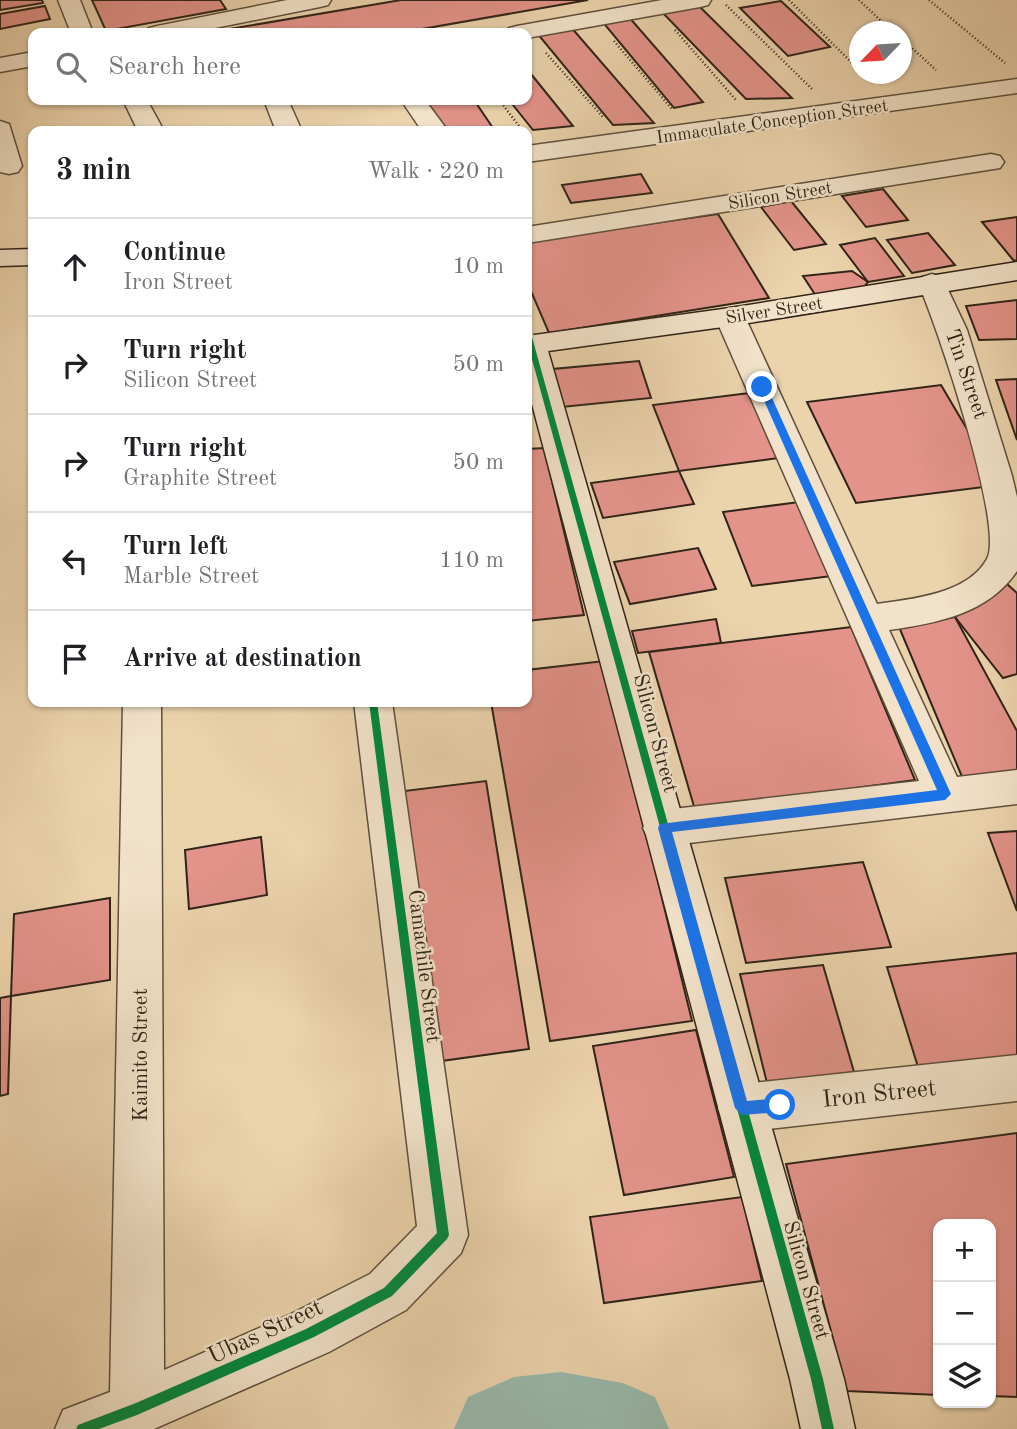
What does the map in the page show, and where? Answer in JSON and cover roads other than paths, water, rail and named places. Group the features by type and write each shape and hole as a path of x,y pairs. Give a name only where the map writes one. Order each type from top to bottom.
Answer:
{"street":[{"path":"69,0 80,28"},
{"path":"174,28 243,7 320,0"},
{"path":"532,31 700,0"},
{"path":"0,65 28,60"},
{"name":"Immaculate Conception Street","path":"532,153 962,94 1012,75"},
{"path":"138,105 148,126"},
{"path":"278,105 287,126"},
{"path":"417,105 431,126"},
{"path":"0,129 14,166"},
{"name":"Silicon Street","path":"532,234 991,162"},
{"path":"0,258 28,257"},
{"name":"Silver Street","path":"532,337 730,317 1017,271"},
{"name":"Tin Street","path":"867,619 955,602 985,584 1007,559 1011,527 1004,486 944,308 932,283"},
{"path":"730,317 945,794"},
{"name":"Silicon Street","path":"532,348 822,1404"},
{"name":"Kaimito Street","path":"137,1409 142,707"},
{"name":"Camachile Street","path":"374,707 443,1235"},
{"path":"664,828 1017,787"},
{"name":"Iron Street","path":"742,1108 1017,1078"},
{"name":"Ubas Street","path":"82,1429 137,1409 310,1333 388,1292 443,1235"}],"waterway":[{"path":"500,1429 529,1419 545,1418 593,1422 623,1429"}]}
